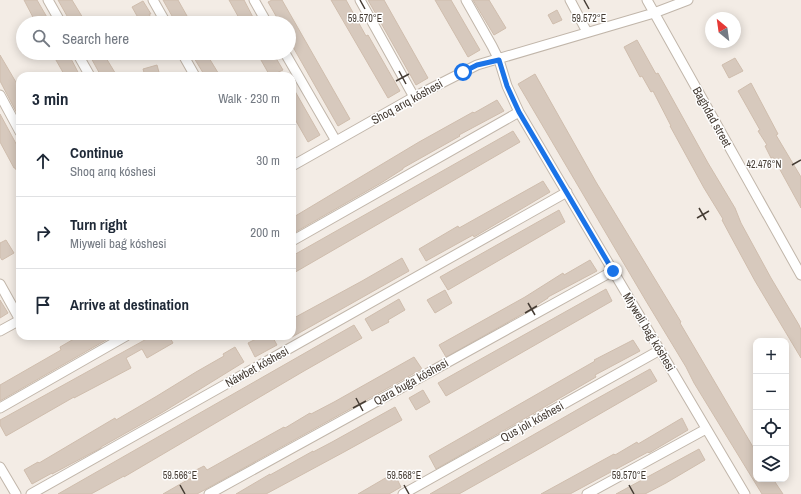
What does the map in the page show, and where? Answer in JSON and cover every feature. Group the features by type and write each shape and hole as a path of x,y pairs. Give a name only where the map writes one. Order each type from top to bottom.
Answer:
{"street":[{"path":"48,0 57,16"},
{"path":"153,0 162,16"},
{"path":"254,0 263,16"},
{"path":"360,0 414,97"},
{"name":"Miyweli baǵ kóshesi","path":"466,0 499,60 507,86 519,112 745,494"},
{"path":"570,0 587,32"},
{"name":"Baghdad street","path":"647,0 801,275"},
{"name":"Shoq arıq kóshesi","path":"296,164 414,97 477,65 499,60 587,32 654,13 688,0"},
{"path":"81,60 88,72"},
{"path":"186,60 193,72"},
{"path":"289,60 336,141"},
{"path":"0,95 16,125"},
{"path":"296,239 519,112"},
{"name":"Náwbet kóshesi","path":"31,494 567,192"},
{"name":"Qara buǵa kóshesi","path":"208,494 613,271"},
{"path":"0,284 16,313"},
{"path":"0,331 16,322"},
{"path":"0,408 119,340"},
{"name":"Qus jolı kóshesi","path":"403,494 660,350"},
{"path":"587,494 706,429"},
{"path":"0,467 16,494"}],"building":[{"path":"24,0 37,0 46,16 32,16"},
{"path":"58,0 72,0 82,16 67,16"},
{"path":"163,0 178,0 187,16 172,16"},
{"path":"229,0 244,0 252,16 238,16"},
{"path":"272,0 282,0 291,16 276,16 268,2"},
{"path":"331,0 346,0 400,91 388,98"},
{"path":"368,0 384,0 428,78 416,85"},
{"path":"435,0 451,0 480,50 468,57"},
{"path":"473,0 489,0 506,28 494,35"},
{"path":"143,1 151,14 149,14 150,16 137,16 132,7"},
{"path":"557,10 562,20 553,24 548,15"},
{"path":"296,24 350,119 338,126 296,52"},
{"path":"637,40 656,74 658,73 735,208 741,223 771,278 799,325 801,330 801,358 755,281 722,220 723,219 670,126 653,91 651,92 642,76 640,77 624,47"},
{"path":"0,55 16,82 16,111 0,81"},
{"path":"735,58 743,71 729,78 722,65"},
{"path":"56,60 72,60 78,72 63,72"},
{"path":"92,60 107,60 115,72 99,72"},
{"path":"195,60 210,60 218,72 203,72"},
{"path":"261,60 277,60 283,70 279,72 268,72"},
{"path":"157,65 159,72 144,72 143,69"},
{"path":"535,74 596,182 681,322 680,323 753,447 753,479 694,383 686,367 518,84"},
{"path":"751,83 778,134 776,135 801,177 801,208 773,157 771,158 765,146 767,145 758,131 760,130 738,91"},
{"path":"296,93 320,135 308,142 296,121"},
{"path":"497,100 504,111 459,135 460,136 403,168 381,183 296,232 296,216 419,142 473,112 474,113"},
{"path":"0,114 16,144 16,170 14,168 0,142"},
{"path":"513,131 520,142 296,272 296,254"},
{"path":"543,181 550,192 474,237 473,235 426,261 419,249 458,226 459,228"},
{"path":"559,210 565,222 448,290 440,277"},
{"path":"6,240 14,253 2,260 0,257 0,243"},
{"path":"402,258 409,271 296,335 296,317"},
{"path":"590,260 597,271 548,297 526,312 446,357 439,345 525,297 563,273 564,275"},
{"path":"606,289 612,301 446,396 438,383"},
{"path":"445,290 452,303 435,313 427,300"},
{"path":"399,299 405,310 388,320 389,322 372,331 365,319"},
{"path":"0,300 8,313 0,318"},
{"path":"354,325 362,338 124,477 91,494 58,494"},
{"path":"72,340 106,340 0,401 0,385 61,350 60,347"},
{"path":"145,340 171,340 173,343 147,358 142,349 126,358 131,368 74,397 6,436 0,425 0,420"},
{"path":"254,340 274,340 277,345 255,357 248,343"},
{"path":"633,340 640,351 595,375 596,377 436,469 429,456 595,361 594,360"},
{"path":"235,347 244,362 101,448 32,484 24,470 38,462 39,463 115,418 116,420 224,356 223,354"},
{"path":"414,357 422,369 197,494 163,494 196,475 194,471 204,466 207,470"},
{"path":"650,369 657,381 532,453 459,494 430,494 589,403"},
{"path":"423,390 430,402 416,410 409,398"},
{"path":"395,407 402,420 344,452 266,494 236,494 270,474"},
{"path":"682,418 688,430 649,453 648,452 570,494 541,494 637,442 638,444"},
{"path":"699,449 705,460 666,483 645,494 616,494"},
{"path":"394,473 401,487 389,494 358,494"},
{"path":"755,482 775,482 783,494 762,494"}],"route":[{"path":"463,72 477,65 499,60 507,86 519,112 613,271"}]}
